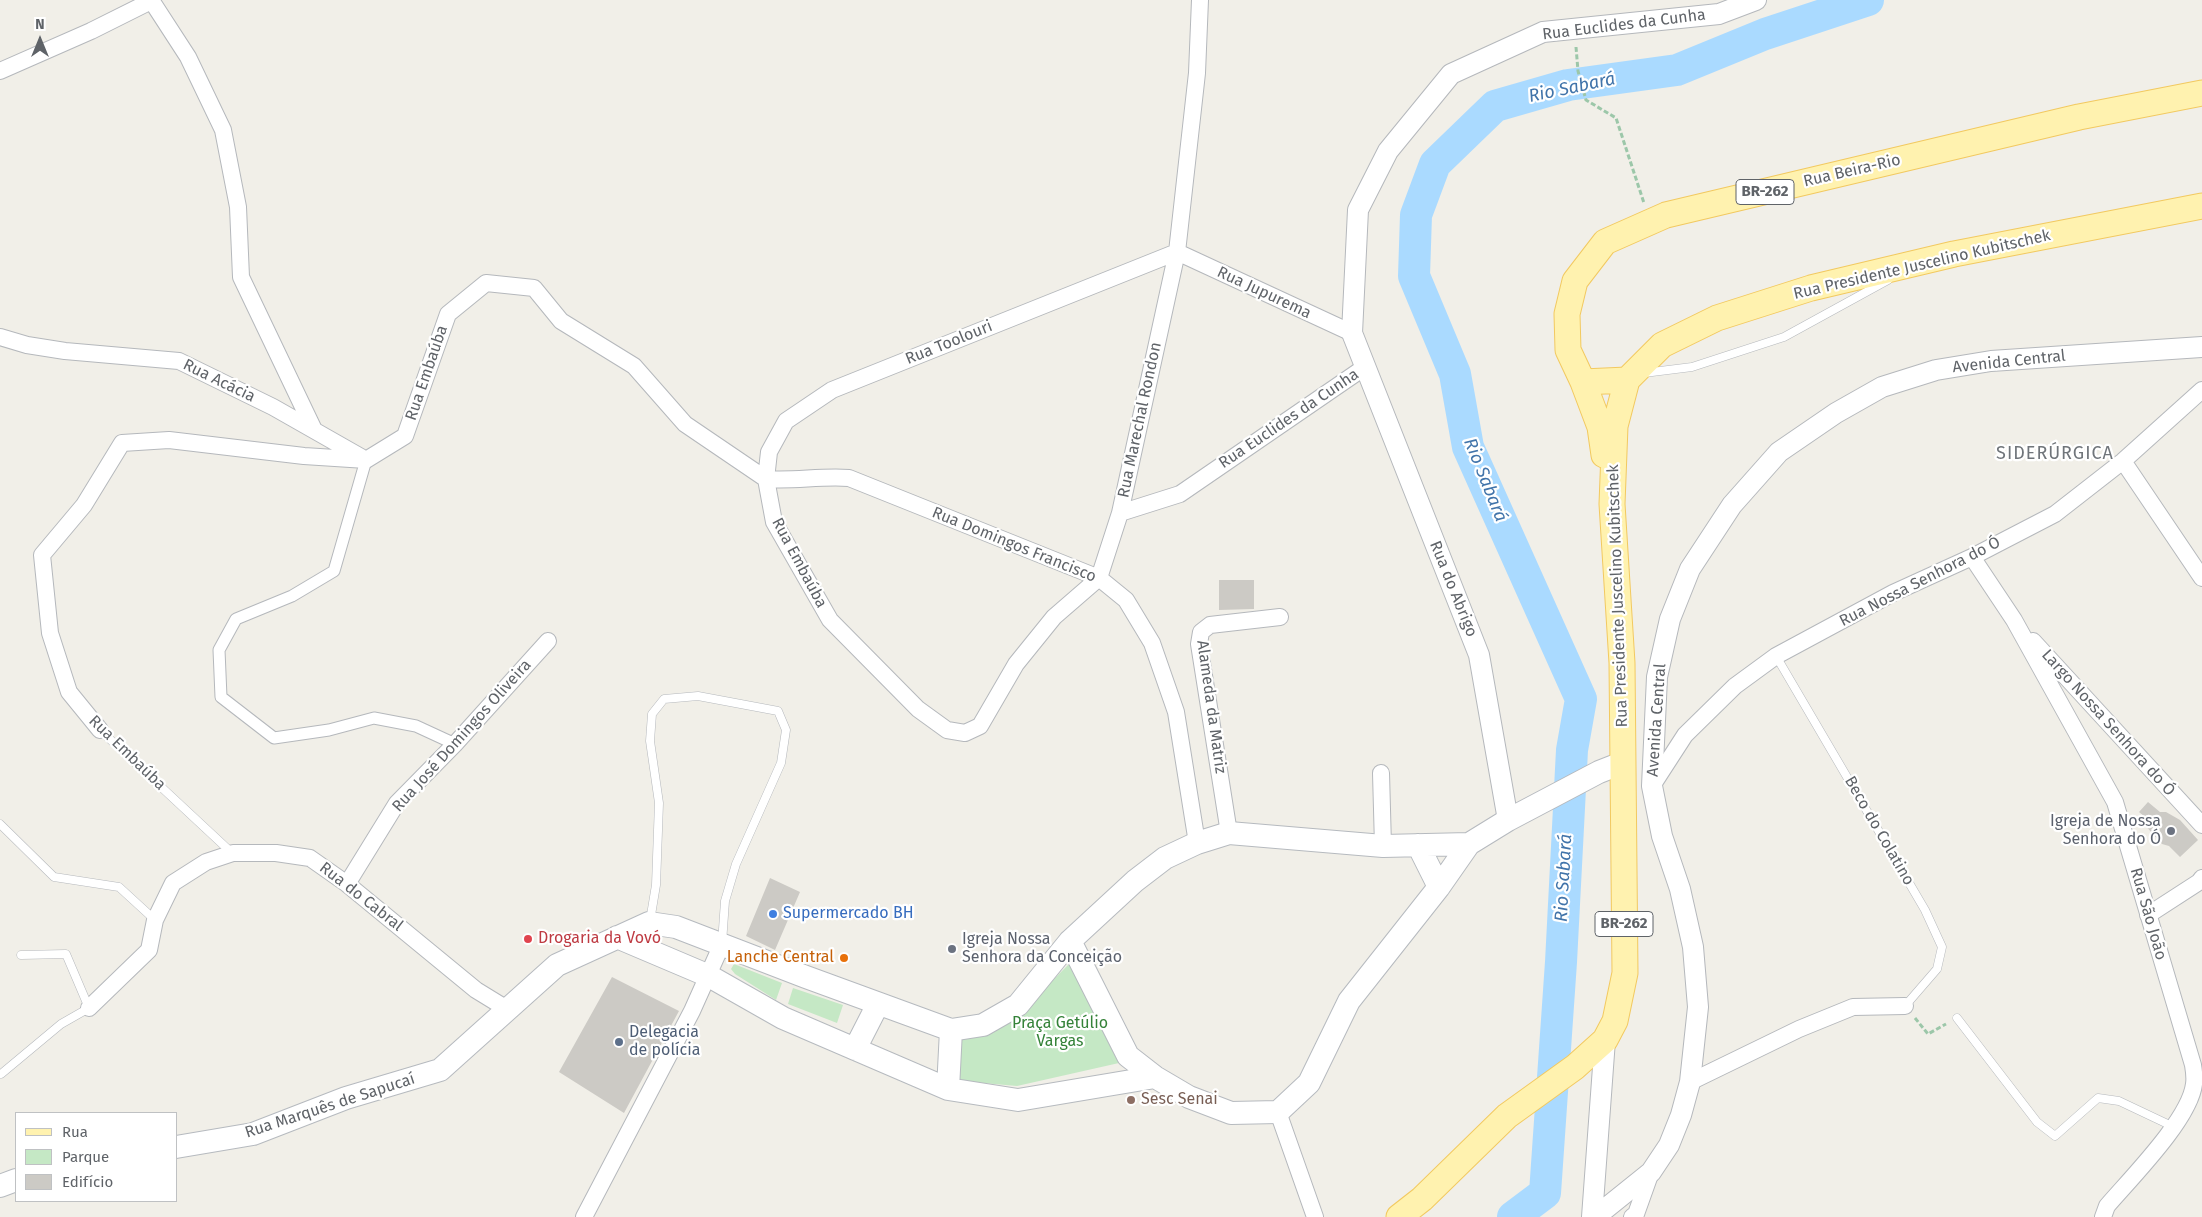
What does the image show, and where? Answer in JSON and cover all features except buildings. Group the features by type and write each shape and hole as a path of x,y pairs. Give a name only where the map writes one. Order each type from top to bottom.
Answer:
{"main road":[{"name":"Rua Beira-Rio","path":"1612,504 1600,427 1583,382 1568,350 1566,314 1575,282 1605,242 1676,213 2079,117 2202,93"},
{"name":"Rua Presidente Juscelino Kubitschek","path":"1622,763 1622,663 1612,504 1615,426 1630,377 1662,346 1717,318 1811,288 1923,261 2202,206"},
{"path":"1583,382 1630,377"},
{"path":"1070,941 1128,1056 1156,1077 1189,1097 1231,1114 1278,1112 1309,1083 1349,1001 1439,887 1469,844 1508,820 1599,772 1622,763"},
{"name":"BR-262","path":"1399,1217 1422,1199 1507,1116 1575,1067 1605,1040 1616,1021 1625,973 1622,763"},
{"path":"617,937 649,923 676,926 878,1004 951,1030 984,1025 1018,1005 1070,941 1135,881 1165,858 1197,843 1229,833 1383,846 1469,844"},
{"path":"1418,845 1439,887"},
{"path":"617,937 709,976 783,1018 948,1089 1018,1100 1156,1077"},
{"name":"Rua Marquês de Sapucaí","path":"178,1147 253,1134 346,1098 440,1070 557,965 617,937"},
{"path":"855,1049 878,1004"},
{"path":"948,1089 951,1030"},
{"path":"0,1186 15,1180"}],"street":[{"name":"Rua Marechal Rondon","path":"1099,578 1120,513 1177,252 1197,73 1200,0"},
{"name":"Rua Euclides da Cunha","path":"1120,513 1180,494 1364,367 1352,333 1358,210 1388,151 1451,74 1543,32 1719,14 1756,0"},
{"path":"0,71 91,31 151,1 188,57 223,130 238,207 241,277 314,430"},
{"name":"Rua Jupurema","path":"1177,252 1352,333"},
{"name":"Rua Toolouri","path":"766,479 769,452 786,421 832,390 1177,252"},
{"name":"Rua Embaúba","path":"100,730 68,692 50,633 42,555 84,506 122,443 169,440 304,456 366,460 405,436 448,314 486,283 534,288 560,321 634,366 685,424 766,479 774,522 830,620 918,709 947,730 964,733 980,726 1016,664 1043,630 1054,617 1099,578"},
{"name":"Rua Acácia","path":"0,337 27,346 65,352 179,361 314,430 366,460"},
{"name":"Avenida Central","path":"1594,1217 1651,1172 1669,1145 1681,1115 1690,1082 1698,1007 1693,947 1680,890 1662,836 1652,786 1657,677 1670,619 1690,569 1732,505 1779,452 1836,413 1882,387 1936,370 1992,361 2202,347"},
{"name":"Rua do Abrigo","path":"1364,367 1479,655 1508,820"},
{"name":"Rua Nossa Senhora do Ó","path":"1652,786 1685,735 1735,686 1776,656 1893,593 1972,557 2055,514 2123,461 2202,390"},
{"path":"366,460 334,571 292,596 236,618 219,650 221,697 274,738 329,730 374,718 416,726 455,744"},
{"path":"2123,461 2202,578"},
{"name":"Rua Domingos Francisco","path":"766,479 790,481 821,476 849,478 1099,578 1126,600 1152,643 1176,712 1197,843"},
{"name":"Rua São João","path":"1972,557 2014,620 2115,802 2194,1065 2194,1085 2184,1110 2174,1127 2107,1206 2103,1217"},
{"name":"Alameda da Matriz","path":"1229,833 1199,644 1201,632 1210,625 1280,617"},
{"name":"Largo Nossa Senhora do Ó","path":"2014,620 2202,825"},
{"name":"Rua José Domingos Oliveira","path":"347,884 397,803 455,744 548,641"},
{"path":"1381,773 1383,846"},
{"name":"Rua do Cabral","path":"89,1008 149,950 155,920 173,883 206,862 233,853 276,853 310,858 347,884 476,990 507,1009"},
{"path":"2148,915 2199,882 2202,878"},
{"path":"584,1217 709,976 722,944"},
{"path":"1690,1082 1798,1029 1853,1007 1905,1006"},
{"path":"1594,1217 1605,1040"},
{"path":"1278,1112 1315,1217"},
{"path":"1632,1217 1636,1214 1651,1172"}],"lane":[{"path":"1630,377 1692,367 1784,337 1923,261"},
{"name":"Beco do Colatino","path":"1776,656 1925,910 1942,948 1937,969 1905,1006"},
{"path":"649,923 656,885 659,803 650,741 652,714 664,699 698,696 778,711 786,730 781,763 736,864 725,901 722,944"},
{"name":"Rua Embaúba","path":"100,730 233,853"},
{"path":"0,824 54,877 119,887 155,920"},
{"path":"21,955 66,954 89,1008"},
{"name":"Rua do Cabral","path":"1,1074 62,1024 89,1008"},
{"path":"1957,1018 2037,1122 2055,1136 2098,1098 2119,1101 2174,1127"}],"path":[{"path":"1574,28 1578,71 1586,100 1616,118 1650,222"},
{"path":"1905,1006 1928,1034 1957,1018"}],"green space":[{"name":"Praça Getúlio Vargas","path":"1071,962 1119,1063 1017,1086 960,1081 956,1075 955,1034 1025,1008"},
{"path":"734,964 782,983 776,1000 735,974 731,969"},
{"path":"793,988 843,1005 837,1023 788,1004"}],"waterway":[{"name":"Rio Sabará","path":"1513,1217 1545,1193 1561,962 1572,750 1581,699 1468,447 1455,374 1414,276 1416,215 1435,164 1495,106 1568,85 1677,70 1765,34 1868,0"}],"place":[{"name":"Igreja de Nossa Senhora do Ó","path":"2171,831"},
{"name":"Supermercado BH","path":"773,914"},
{"name":"Drogaria da Vovó","path":"528,939"},
{"name":"Igreja Nossa Senhora da Conceição","path":"952,949"},
{"name":"Lanche Central","path":"844,958"},
{"name":"Delegacia de polícia","path":"619,1042"},
{"name":"Sesc Senai","path":"1131,1100"}],"district":[{"name":"SIDERÚRGICA","path":"2055,454"}]}
